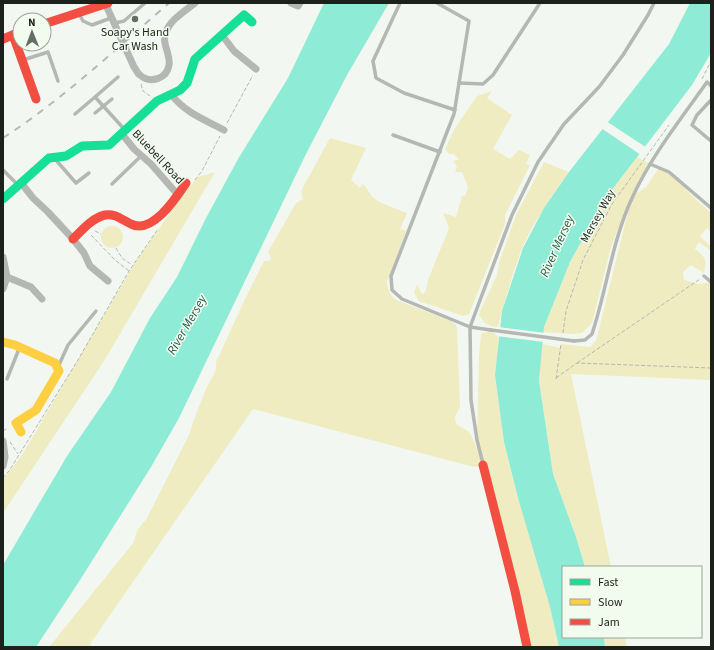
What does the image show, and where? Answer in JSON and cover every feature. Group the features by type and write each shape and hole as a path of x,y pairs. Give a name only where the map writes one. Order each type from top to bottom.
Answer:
{"street":[{"path":"52,21 106,3 112,21 134,67 139,74 145,78 157,79 166,73 169,64 164,42 166,31 172,23 194,3"},
{"path":"291,3 298,6 300,3"},
{"path":"3,199 49,158 66,156 82,146 109,145 158,101 180,90 187,83 195,59 222,34 244,16 252,22"},
{"path":"222,34 234,51 256,69"},
{"path":"20,52 28,89 36,99"},
{"path":"171,94 186,110 224,130"},
{"name":"Bluebell Road","path":"124,132 142,156 178,195"},
{"path":"73,239 99,216 106,214 116,215 133,226 143,226 154,221 190,182"},
{"path":"20,185 73,239 84,254 90,266 108,281"},
{"path":"3,257 7,277 3,289"},
{"path":"7,277 31,287 42,299"},
{"path":"3,342 55,363 59,371 36,410 16,423 21,432"},
{"path":"3,466 5,457 5,439"},
{"path":"483,465 527,647"}],"lane":[{"path":"78,13 83,21 92,25 112,21 124,21 145,3"},
{"path":"400,3 373,61 376,78 404,93 455,110"},
{"path":"438,3 469,21 455,110 391,276 392,290 402,299 470,327 574,341 584,340 592,334 619,235 632,197 650,164 708,82 711,86"},
{"path":"459,83 483,84 493,75 540,3"},
{"path":"483,465 477,440 471,400 470,327 512,215 538,162 564,124 598,87 622,56 654,3"},
{"path":"22,60 48,52 58,81"},
{"path":"75,114 118,77"},
{"path":"95,97 124,132"},
{"path":"95,114 112,99"},
{"path":"711,100 697,115 692,125 711,141"},
{"path":"393,135 440,152"},
{"path":"112,184 142,156"},
{"path":"55,158 76,183 89,173"},
{"path":"650,164 669,172 711,208"},
{"path":"3,170 20,185"},
{"path":"704,276 711,282"},
{"path":"57,368 62,361 68,345 96,311"},
{"path":"7,379 20,348"}],"path":[{"path":"701,81 711,61"},
{"path":"190,182 202,171 256,69"},
{"name":"Mersey Way","path":"562,338 566,311 583,260 612,204 670,124"},
{"path":"3,478 78,360 129,271 159,227"},
{"path":"85,228 114,260 129,271"},
{"path":"116,248 122,258 133,266"},
{"path":"561,344 556,379 704,276"},
{"path":"577,363 711,368"},
{"path":"5,439 19,455"}],"shaded area":[{"path":"492,91 487,98 512,115 493,149 510,159 519,150 530,155 526,164 530,165 505,215 505,224 469,314 463,316 419,301 414,292 417,285 422,294 425,293 428,280 449,228 443,213 456,217 462,196 465,196 468,187 462,172 455,172 457,167 453,161 459,159 454,154 449,154 445,149 455,128 477,96"},
{"path":"330,138 366,148 351,180 360,188 363,184 371,196 375,199 407,213 400,229 406,231 387,282 389,290 396,300 451,321 456,325 460,405 455,419 458,425 470,434 475,443 483,466 474,467 253,409 90,644 94,647 49,647 134,542 138,530 146,520 189,435 205,391 214,374 216,362 246,297 264,261 270,261 271,258 268,252 296,203 303,199 301,191"},
{"path":"637,157 650,164 633,196 646,187 659,168 681,183 692,196 711,213 711,232 707,228 700,236 711,247 711,251 699,242 695,249 705,259 704,273 691,265 683,272 684,280 699,284 711,282 711,380 571,374 611,566 585,566 576,537 553,474 539,381 542,344 560,348 561,344 590,347 596,341 631,200 611,247 592,323 582,333 572,334 543,332 570,262 605,199"},
{"path":"544,162 569,172 538,218 522,248 498,327 489,325 483,321 479,315 481,309 497,275 499,263 516,215"},
{"path":"215,172 104,361 3,513 3,480 22,455 133,266 181,197 198,177"},
{"path":"112,226 120,229 123,237 120,245 112,248 104,245 101,237 104,229"},
{"path":"491,330 499,338 495,375 504,442 518,498 550,607 559,647 527,647 477,440 481,334"},
{"path":"604,638 625,638 627,647 605,647"}],"water":[{"name":"River Mersey","path":"324,3 389,3 347,75 306,154 179,418 151,467 36,647 3,647 3,565 67,456 111,392 150,318 177,277 205,220 238,159 288,78"},
{"name":"River Mersey","path":"690,3 711,3 711,53 692,85 605,199 570,262 544,327 539,381 553,474 576,537 585,566 562,566 562,638 604,638 605,647 559,647 550,607 518,498 504,442 495,375 502,311 523,248 544,208 569,172 669,44"}],"pier":[{"path":"606,121 647,148 641,155 601,128"},
{"path":"498,327 545,333 544,342 497,336"}],"railway":[{"path":"3,138 68,91 169,3"}],"traffic: fast":[{"path":"3,199 49,158 66,156 82,146 109,145 157,101 180,90 187,83 195,59 244,15 252,22"}],"traffic: slow":[{"path":"3,342 15,345 55,363 59,371 36,410 16,423 21,432"}],"traffic: jam":[{"path":"52,21 108,3"},
{"path":"3,39 12,35"},
{"path":"19,52 36,99"},
{"path":"73,239 84,228 96,219 105,215 115,216 131,224 139,226 147,224 155,220 163,213 186,183"},
{"path":"483,465 515,591 527,647"}],"place":[{"name":"Soapy's Hand Car Wash","path":"135,19"}]}
